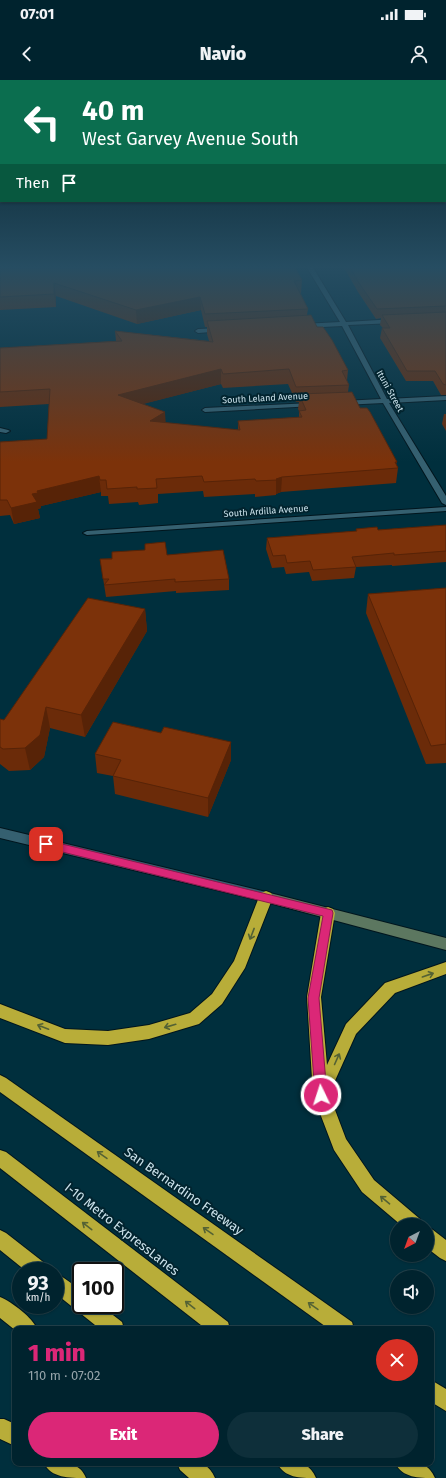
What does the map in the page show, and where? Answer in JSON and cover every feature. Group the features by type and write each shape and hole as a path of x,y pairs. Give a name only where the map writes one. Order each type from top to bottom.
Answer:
{"highway":[{"path":"0,1011 65,1036 108,1038 149,1032 194,1019 217,999 240,964 266,897"},
{"path":"328,913 314,998 321,1095 340,1144 368,1186 406,1218"},
{"path":"321,1095 351,1029 390,988 446,968"},
{"name":"San Bernardino Freeway","path":"0,1083 341,1326"},
{"name":"I-10 Metro ExpressLanes","path":"0,1158 217,1326"},
{"path":"0,1238 30,1262"},
{"path":"434,1242 446,1252"},
{"path":"64,1289 72,1295"},
{"path":"0,1306 24,1326"},
{"path":"97,1314 112,1326"},
{"path":"434,1392 446,1401"},
{"path":"0,1429 4,1429 12,1434"},
{"path":"58,1466 76,1478"},
{"path":"191,1466 205,1478"},
{"path":"291,1466 306,1478"},
{"path":"409,1466 426,1478"}],"main road":[{"path":"266,897 446,944"}],"street":[{"path":"198,332 210,331"},
{"name":"Ituni Street","path":"348,331 385,401 446,503"},
{"path":"338,404 446,398"},
{"name":"South Leland Avenue","path":"205,410 322,404"},
{"name":"South Ardilla Avenue","path":"87,533 446,508"},
{"path":"0,833 266,897"}],"building":[{"path":"115,331 213,342 210,331 326,331 348,370 342,371 349,385 296,387 289,369 223,374 221,369 118,395 165,412 150,421 240,430 238,421 302,417 299,411 306,410 299,394 352,392 360,408 367,408 370,412 397,462 395,462 398,468 282,477 276,479 277,480 256,481 255,479 204,482 202,476 156,479 157,488 137,489 137,487 107,489 106,480 100,480 99,476 37,491 38,493 32,494 37,502 11,508 7,500 0,500 0,442 47,439 50,389 0,392 0,348 122,341"},
{"path":"384,331 446,331 446,385 443,384 435,371 407,371"},
{"path":"446,525 446,551 394,555 394,553 352,557 356,567 313,570 310,561 287,563 285,555 273,556 267,538 357,531 356,529 377,527 378,530"},
{"path":"165,542 167,555 223,550 229,579 175,582 175,579 104,585 109,579 103,579 100,559 112,559 112,552 145,550 145,544"},
{"path":"446,588 446,744 431,746 368,594"},
{"path":"88,598 145,609 81,715 46,707 40,735 25,748 3,749 0,747 0,719 4,720"},
{"path":"113,722 161,733 164,727 231,742 208,798 113,776 121,760 95,754"}],"route":[{"path":"46,844 328,913 314,998 321,1095"}]}
